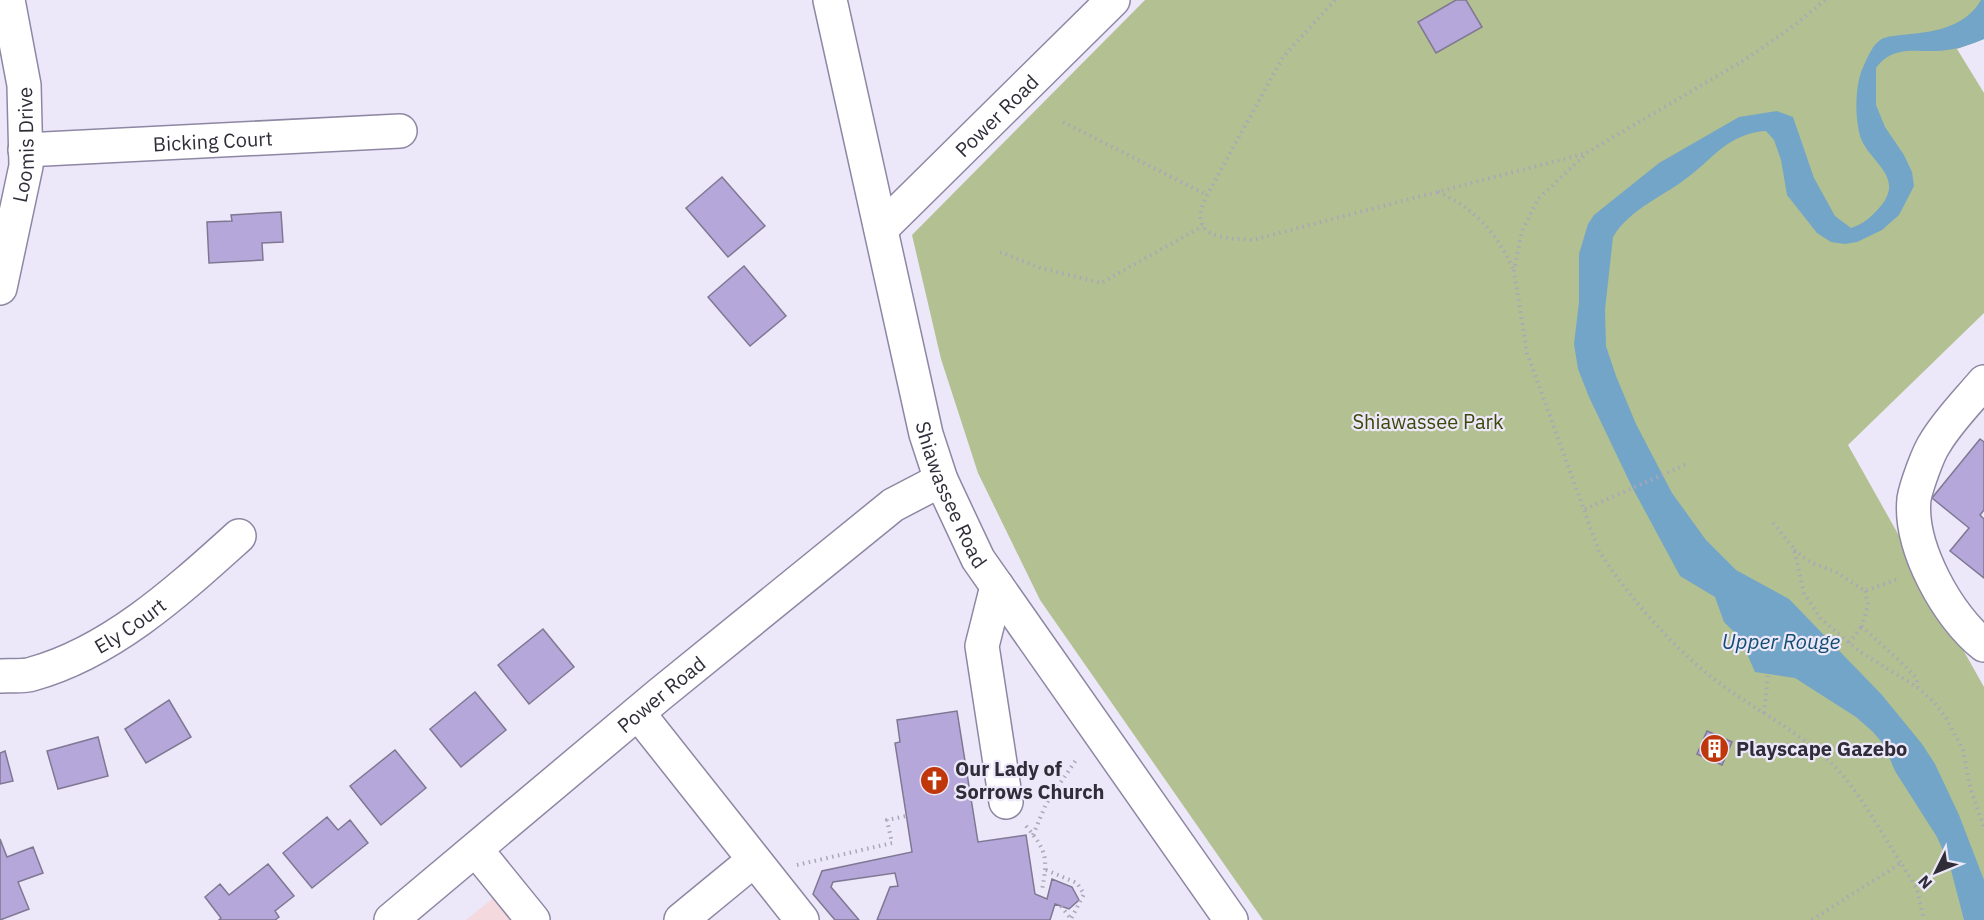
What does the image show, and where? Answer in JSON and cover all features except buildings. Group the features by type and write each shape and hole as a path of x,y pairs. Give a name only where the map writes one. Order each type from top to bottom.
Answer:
{"street":[{"name":"Loomis Drive","path":"0,288 21,189 25,150 24,85 8,0"},
{"name":"Shiawassee Road","path":"830,0 926,434 941,480 978,559 1231,920"},
{"name":"Power Road","path":"881,229 1113,0"},
{"name":"Bicking Court","path":"25,150 400,131"},
{"path":"1984,382 1934,444 1914,499 1918,532 1929,567 1944,599 1967,632 1984,645"},
{"name":"Power Road","path":"391,920 477,851 638,713 893,505 941,480"},
{"name":"Ely Court","path":"0,676 31,675 90,651 179,590 239,536"},
{"path":"997,586 982,646 1006,802"},
{"path":"638,713 802,920"},
{"path":"477,851 533,920"},
{"path":"681,920 754,860"}],"path":[{"path":"1335,0 1283,57 1207,195 1200,211 1203,226 1210,234 1223,238 1252,240 1588,152"},
{"path":"1514,271 1522,231 1538,199 1588,152 1746,59 1795,26 1825,0"},
{"path":"1063,122 1207,195"},
{"path":"1438,192 1461,202 1483,220 1501,244 1514,271 1527,353 1599,551 1615,576 1696,664 1725,687 1795,732 1829,761 1857,796 1917,889 1924,920"},
{"path":"999,252 1041,268 1101,283 1203,226"},
{"path":"1585,510 1687,464"},
{"path":"1773,523 1794,549 1812,563 1836,572 1865,591 1868,605 1862,626 1849,643"},
{"path":"1794,549 1804,593 1821,619 1849,643 1892,674 1917,687 1940,710 1963,750 1968,779 1984,828"},
{"path":"1865,591 1929,567"},
{"path":"1862,626 1876,641 1902,661 1917,679 1917,687"},
{"path":"1764,713 1768,675"},
{"path":"1033,835 1046,804 1076,760"},
{"path":"1006,802 1042,846 1047,860 1042,890"},
{"path":"788,867 892,843 887,820 906,816"},
{"path":"1812,920 1901,863"},
{"path":"1046,870 1077,884 1084,894 1071,920 1060,906"}],"shaded area":[{"path":"497,895 518,920 466,920"}],"green space":[{"name":"Shiawassee Park","path":"1145,0 1984,0 1984,39 1957,49 1984,93 1984,313 1848,445 1984,687 1984,920 1263,920 1040,600 978,473 941,359 912,235"}],"water":[{"name":"Upper Rouge","path":"1981,0 1984,0 1984,39 1947,50 1895,53 1888,56 1876,68 1876,105 1885,127 1904,155 1912,172 1914,186 1899,215 1882,230 1857,242 1845,244 1831,242 1817,233 1787,195 1781,160 1774,140 1766,131 1752,133 1739,138 1716,153 1682,182 1639,210 1620,227 1613,237 1605,310 1606,346 1636,424 1672,493 1706,540 1736,570 1789,599 1882,695 1922,744 1935,764 1959,815 1984,880 1984,920 1964,920 1950,866 1937,837 1895,771 1884,745 1856,717 1795,678 1755,672 1740,638 1724,622 1715,597 1680,576 1632,487 1589,397 1578,369 1574,344 1579,302 1579,254 1588,224 1594,215 1659,163 1739,117 1777,111 1793,117 1814,178 1835,216 1851,228 1871,217 1887,196 1889,187 1883,170 1865,146 1858,129 1856,104 1858,87 1868,55 1884,38 1935,30 1956,23 1974,10"}],"place":[{"name":"Playscape Gazebo","path":"1715,748"},
{"name":"Our Lady of Sorrows Church","path":"934,780"}]}
